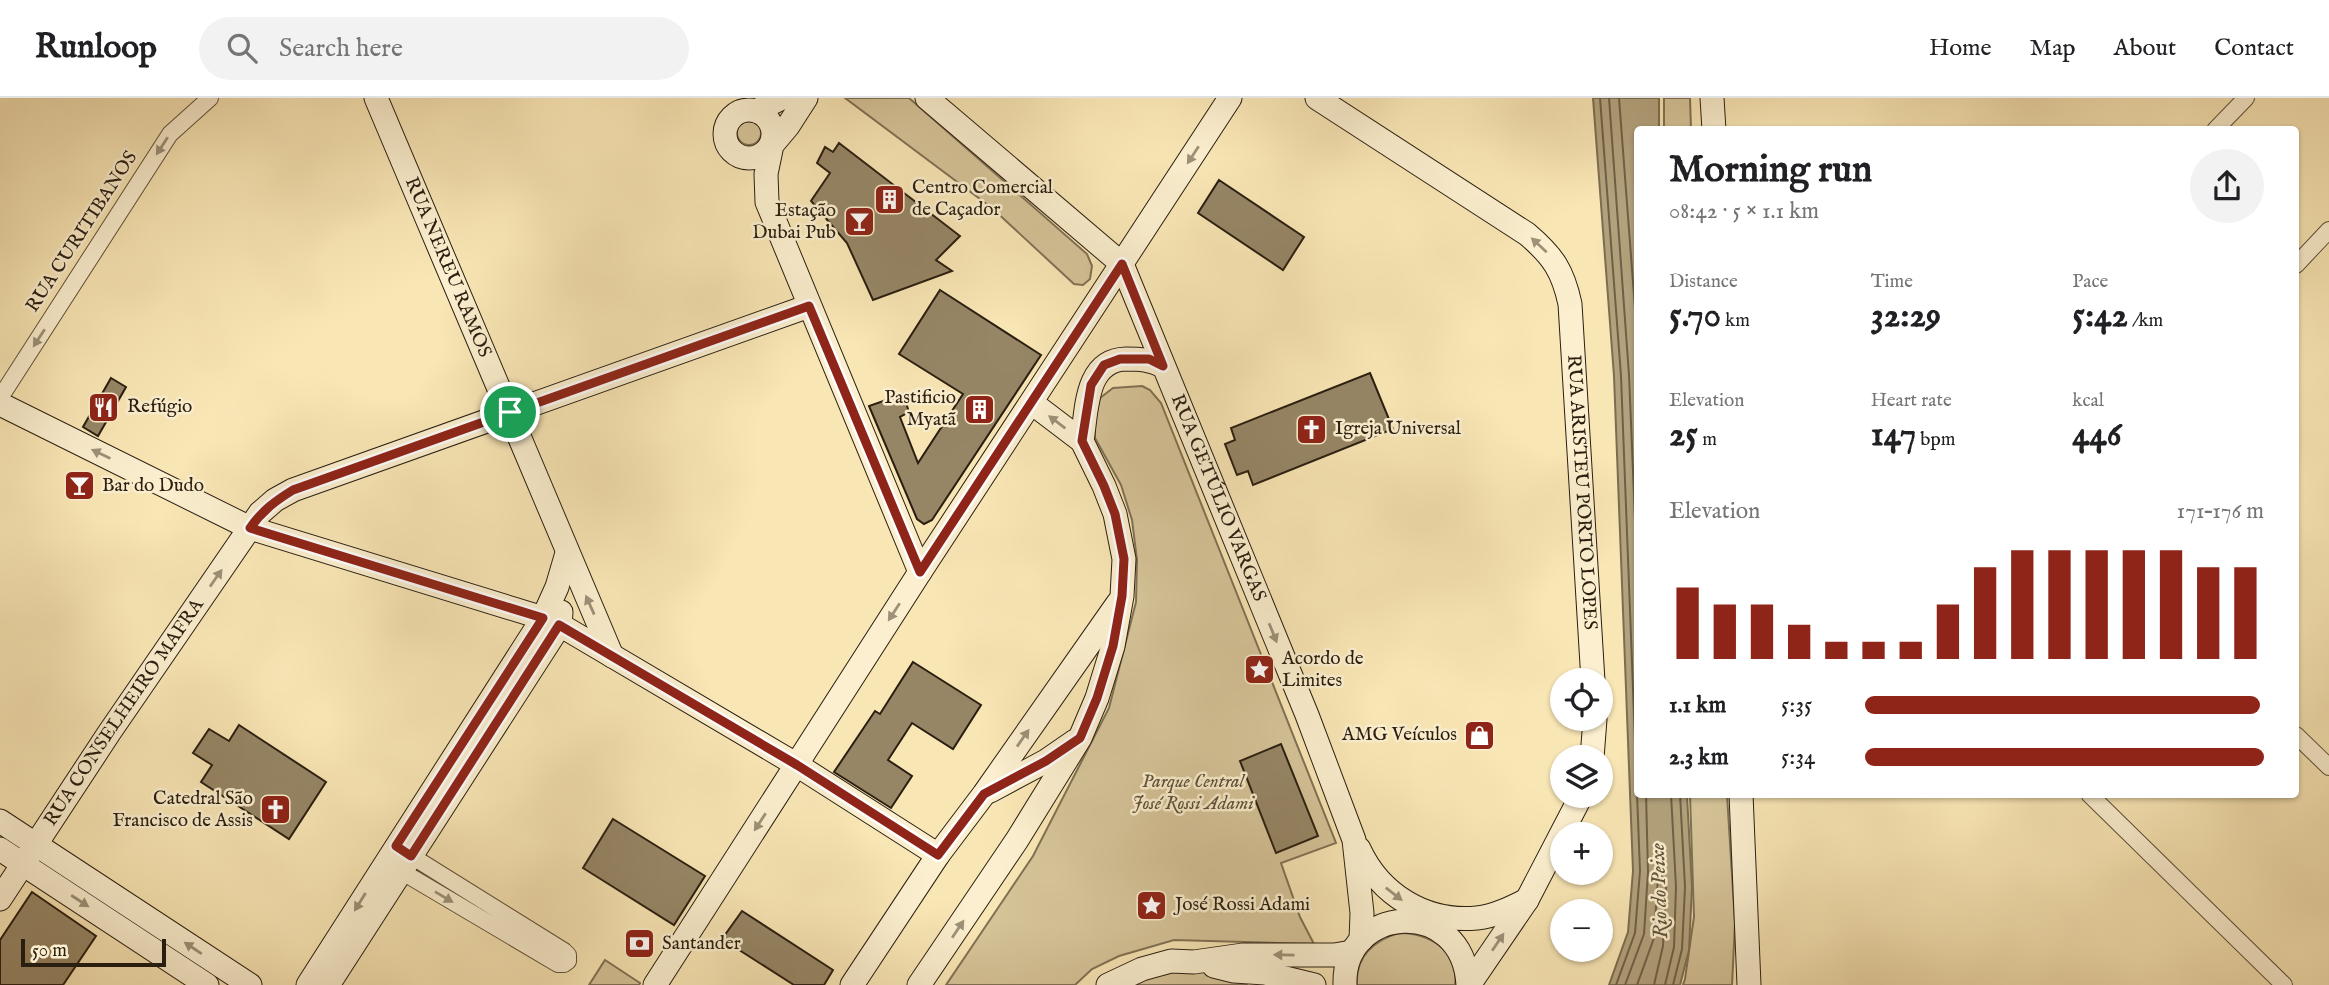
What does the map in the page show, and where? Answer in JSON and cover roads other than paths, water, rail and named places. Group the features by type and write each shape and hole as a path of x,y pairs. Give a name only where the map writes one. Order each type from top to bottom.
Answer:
{"main road":[{"name":"RUA NEREU RAMOS","path":"376,98 567,553 551,621"},
{"path":"722,98 726,142 736,154 743,157 759,156 772,145 806,98"},
{"path":"726,125 735,114 750,106 782,98"},
{"name":"RUA GETÚLIO VARGAS","path":"927,98 1122,264 1307,715 1354,840 1362,912 1357,946 1347,966 1345,985"},
{"path":"655,985 920,572 1230,98"},
{"name":"RUA ARISTEU PORTO LOPES","path":"1317,98 1527,234 1546,251 1559,268 1570,304 1592,668"},
{"path":"1712,98 1714,126"},
{"path":"750,106 762,114 771,125 772,145 766,174 766,202 920,572"},
{"name":"RUA CONSELHEIRO MAFRA","path":"0,899 117,721 260,513 275,500 293,490 809,306"},
{"path":"1082,441 1091,385 1104,365 1120,359 1135,358 1149,359 1163,366"},
{"path":"0,401 250,528 551,621 797,765 938,855"},
{"path":"919,985 1017,840 1080,738 1097,698 1113,646 1122,596 1124,559 1115,514 1082,441 1032,403"},
{"path":"567,553 612,656"},
{"path":"852,985 938,855 984,794 1122,596"},
{"path":"308,985 398,859 551,621"},
{"path":"984,794 1046,761 1080,738"},
{"path":"1741,798 1749,985"},
{"path":"1469,985 1527,900 1575,808"},
{"path":"0,821 250,985"},
{"path":"1354,840 1365,864 1382,884 1402,901 1426,912 1452,918 1478,918 1504,911 1527,900"},
{"path":"0,849 207,985"},
{"path":"328,985 398,859"},
{"path":"1108,985 1142,969 1171,961 1194,962 1243,956 1334,956 1357,946 1374,930 1406,920 1439,929 1452,940 1464,962 1469,985"},
{"path":"1194,962 1234,971 1265,973 1314,985"},
{"path":"1234,971 1258,985"}],"street":[{"name":"RUA CURITIBANOS","path":"0,401 170,134 210,98"},
{"path":"2219,126 2246,98"},
{"path":"2299,262 2329,230"},
{"path":"2299,739 2329,767"},
{"path":"2093,798 2284,985"},
{"path":"398,859 564,951 568,955 568,961 558,964 398,859"}],"water":[{"name":"Rio do Peixe","path":"1593,98 1659,98 1659,126 1634,126 1634,798 1687,798 1692,887 1689,950 1680,985 1609,985 1628,932 1633,871 1614,376"}],"place":[{"name":"Centro Comercial de Caçador","path":"889,199"},
{"name":"Estação Dubai Pub","path":"859,222"},
{"name":"Refúgio","path":"104,407"},
{"name":"Pastificio Myatã","path":"979,409"},
{"name":"Igreja Universal","path":"1312,429"},
{"name":"Bar do Dudo","path":"79,486"},
{"name":"Acordo de Limites","path":"1259,670"},
{"name":"AMG Veículos","path":"1480,735"},
{"name":"Catedral São Francisco de Assis","path":"276,810"},
{"name":"José Rossi Adami","path":"1152,905"},
{"name":"Santander","path":"639,944"}],"park label":[{"name":"Parque Central José Rossi Adami","path":"1193,793"}]}
